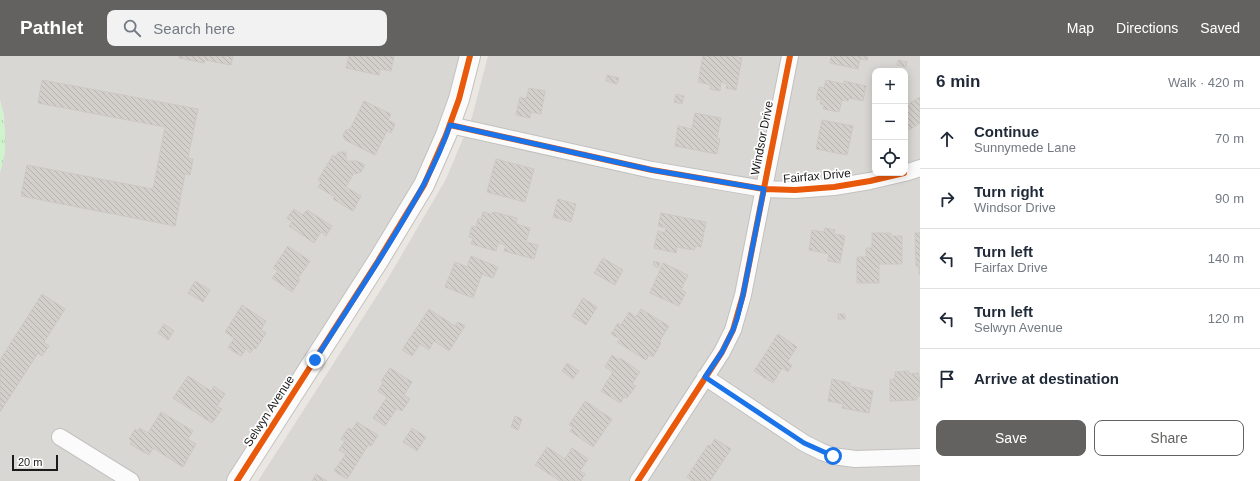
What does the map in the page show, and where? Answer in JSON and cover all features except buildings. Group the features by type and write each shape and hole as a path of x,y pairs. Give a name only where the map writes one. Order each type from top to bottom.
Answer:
{"street":[{"name":"Selwyn Avenue","path":"237,481 409,211 442,147 459,99 470,56"},
{"name":"Windsor Drive","path":"638,481 722,352 737,319 790,56"},
{"name":"Fairfax Drive","path":"450,125 652,170 764,189 795,190 834,187 892,176"},
{"name":"Fairfax Drive","path":"908,172 920,168"},
{"path":"705,377 804,443 822,452 833,456 855,459 920,457"},
{"path":"60,437 131,481"}],"shaded area":[{"path":"0,56 461,56 431,155 416,185 229,481 0,481 0,172 5,152 4,115 0,100"},
{"path":"488,56 920,56 920,481 258,481 387,280 446,179 472,117"}],"green space":[{"path":"0,100 5,146 3,164 0,172"}],"cycle path":[{"path":"237,481 378,261 424,185 446,135 459,99 470,56"},
{"path":"638,481 722,352 733,330 743,295 790,56"},
{"path":"450,125 652,170 764,189 795,190 834,187 891,176"}],"route":[{"path":"315,360 424,185 442,147 450,125 652,170 764,189 737,319 722,352 705,377 804,443 833,456"}]}
